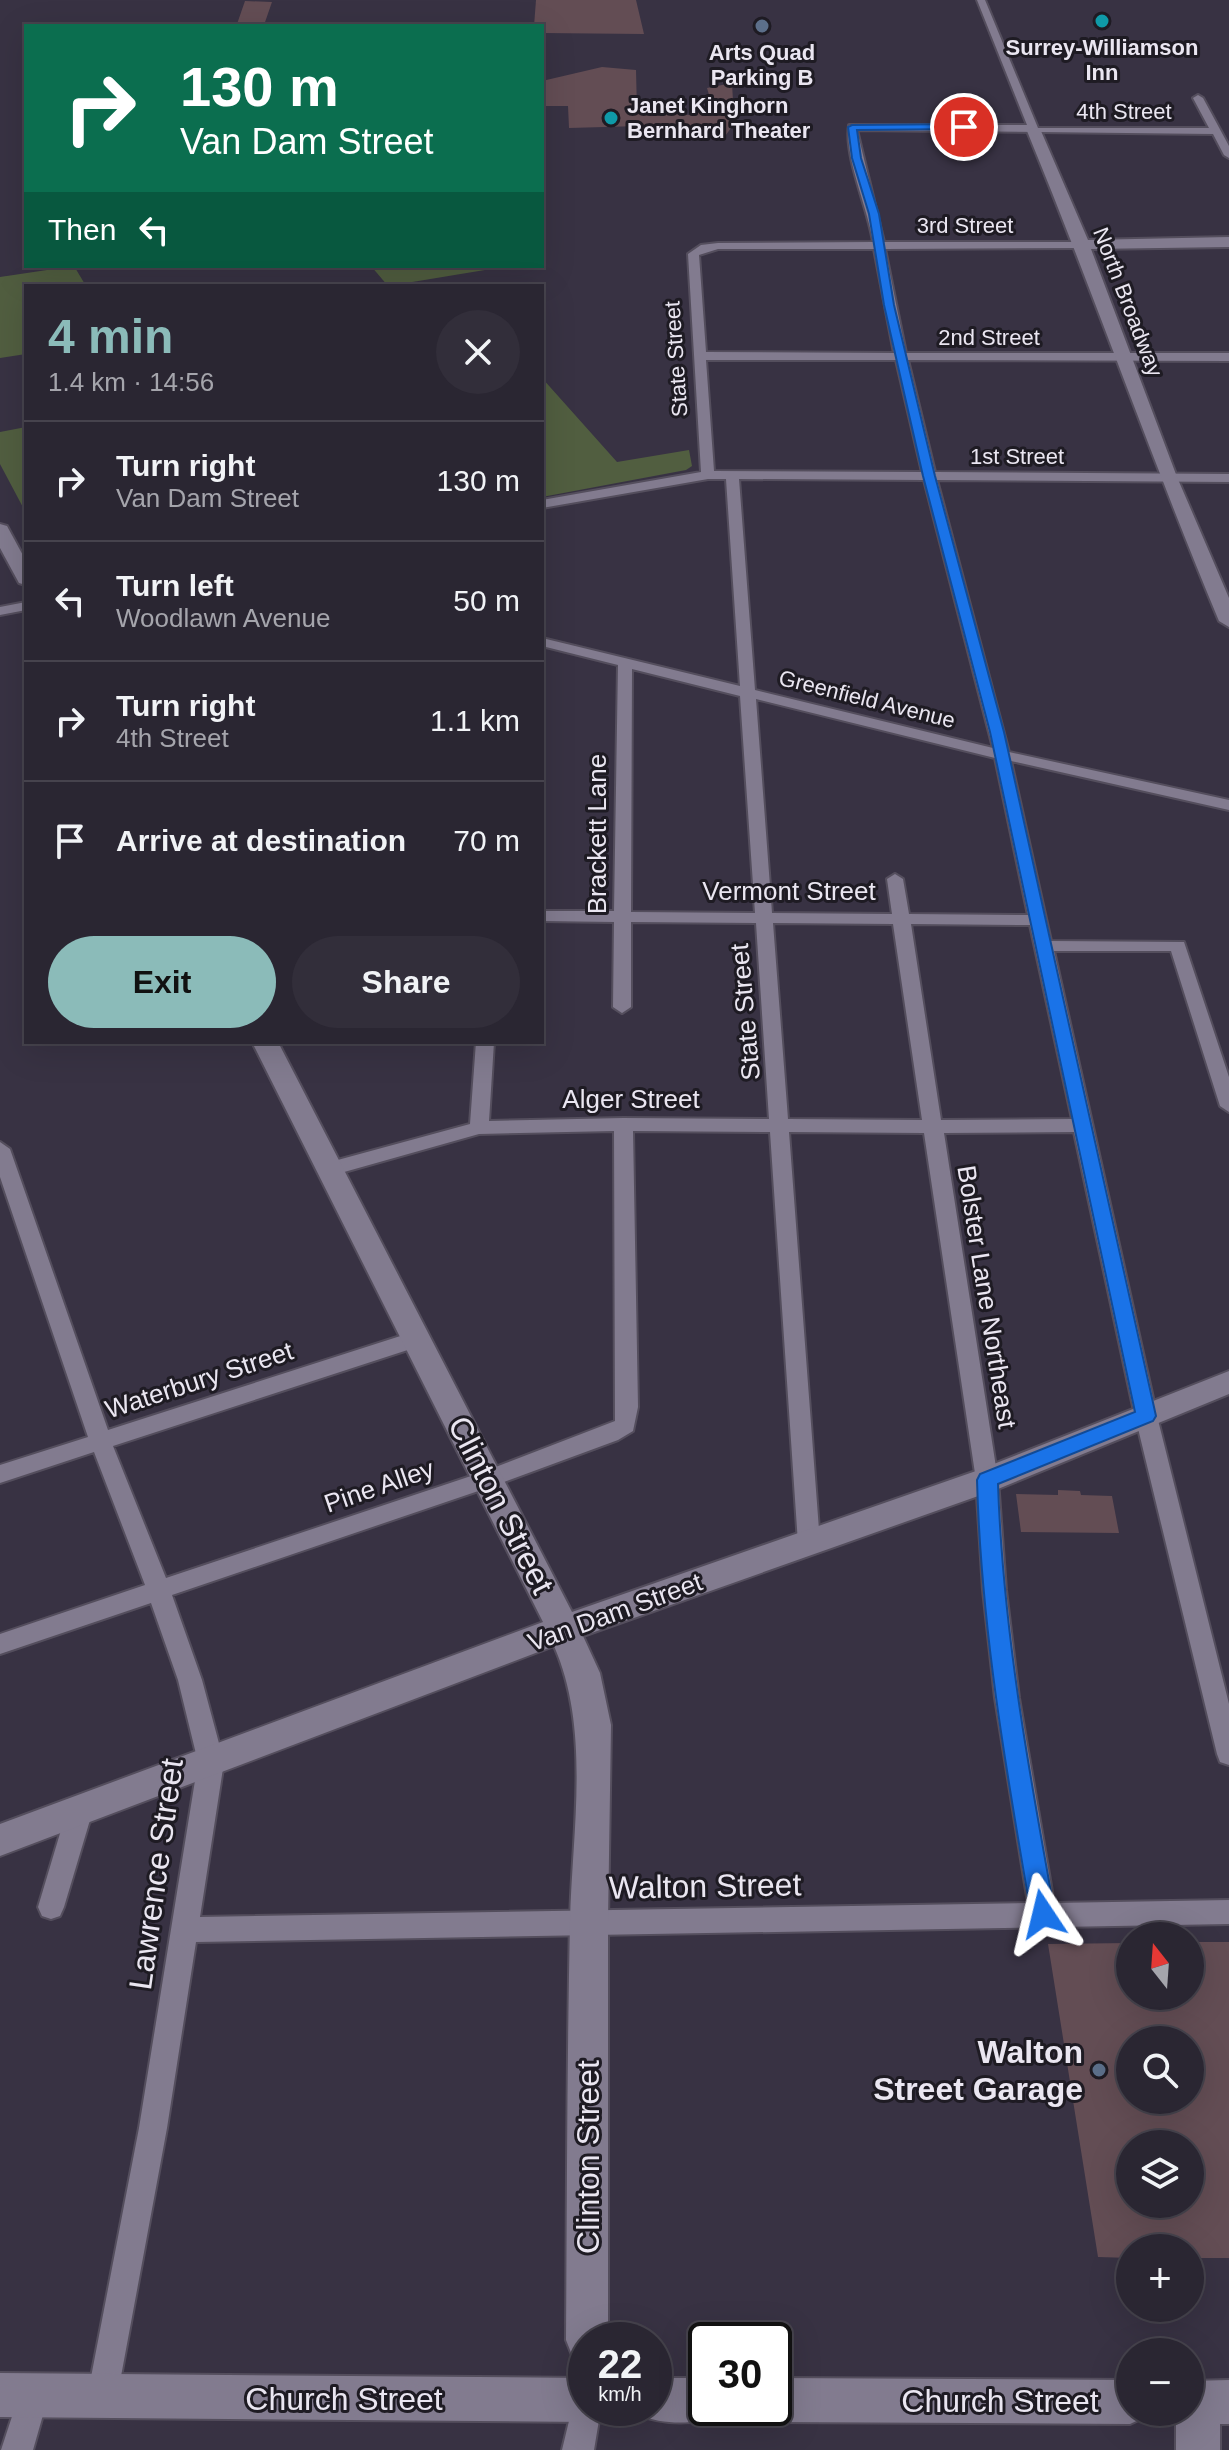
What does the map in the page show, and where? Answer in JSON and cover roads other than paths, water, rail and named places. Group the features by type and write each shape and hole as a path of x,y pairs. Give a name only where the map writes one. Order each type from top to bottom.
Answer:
{"street":[{"name":"North Broadway","path":"981,0 1082,245 1168,477 1229,621"},
{"path":"1198,98 1229,155"},
{"name":"4th Street","path":"880,246 852,127 1215,131"},
{"path":"1082,245 1229,242"},
{"name":"3rd Street","path":"705,247 1082,245"},
{"path":"880,246 889,305 929,476 1000,754 1146,1416 1229,1754"},
{"name":"State Street","path":"705,247 693,254 708,475"},
{"name":"2nd Street","path":"700,356 1229,357"},
{"name":"1st Street","path":"544,504 708,475 1229,478"},
{"name":"State Street","path":"732,477 809,1543"},
{"path":"0,530 24,575"},
{"path":"0,611 24,606"},
{"name":"Greenfield Avenue","path":"544,642 1000,754 1229,805"},
{"name":"Brackett Lane","path":"622,1007 625,661"},
{"name":"Bolster Lane Northeast","path":"895,879 987,1480 990,1557 1009,1720 1043,1914"},
{"name":"Vermont Street","path":"544,916 1036,920"},
{"path":"1042,946 1178,946 1229,1106"},
{"name":"Clinton Street","path":"266,1044 488,1479 583,1673 594,1725 589,1922 587,2322"},
{"path":"479,1128 485,1044"},
{"name":"Alger Street","path":"330,1169 479,1128 623,1124 1083,1125"},
{"name":"Pine Alley","path":"0,1644 488,1479 610,1434 625,1425 623,1124"},
{"name":"Lawrence Street","path":"0,1149 101,1441 159,1591 205,1732 211,1762 153,2128 102,2398"},
{"name":"Waterbury Street","path":"0,1474 416,1339"},
{"name":"Van Dam Street","path":"0,1840 562,1629 987,1480 1229,1382"},
{"path":"51,1907 80,1810"},
{"name":"Walton Street","path":"182,1930 1229,1912"},
{"path":"17,2395 17,2450"},
{"name":"Church Street","path":"17,2395 568,2400"},
{"name":"Church Street","path":"792,2400 1116,2402"},
{"path":"1198,2450 1206,2402"},
{"path":"578,2450 582,2426"}],"place":[{"name":"Surrey-Williamson Inn","path":"1102,21"},
{"name":"Arts Quad Parking B","path":"762,26"},
{"name":"Janet Kinghorn Bernhard Theater","path":"611,118"},
{"name":"Walton Street Garage","path":"1099,2070"}]}
